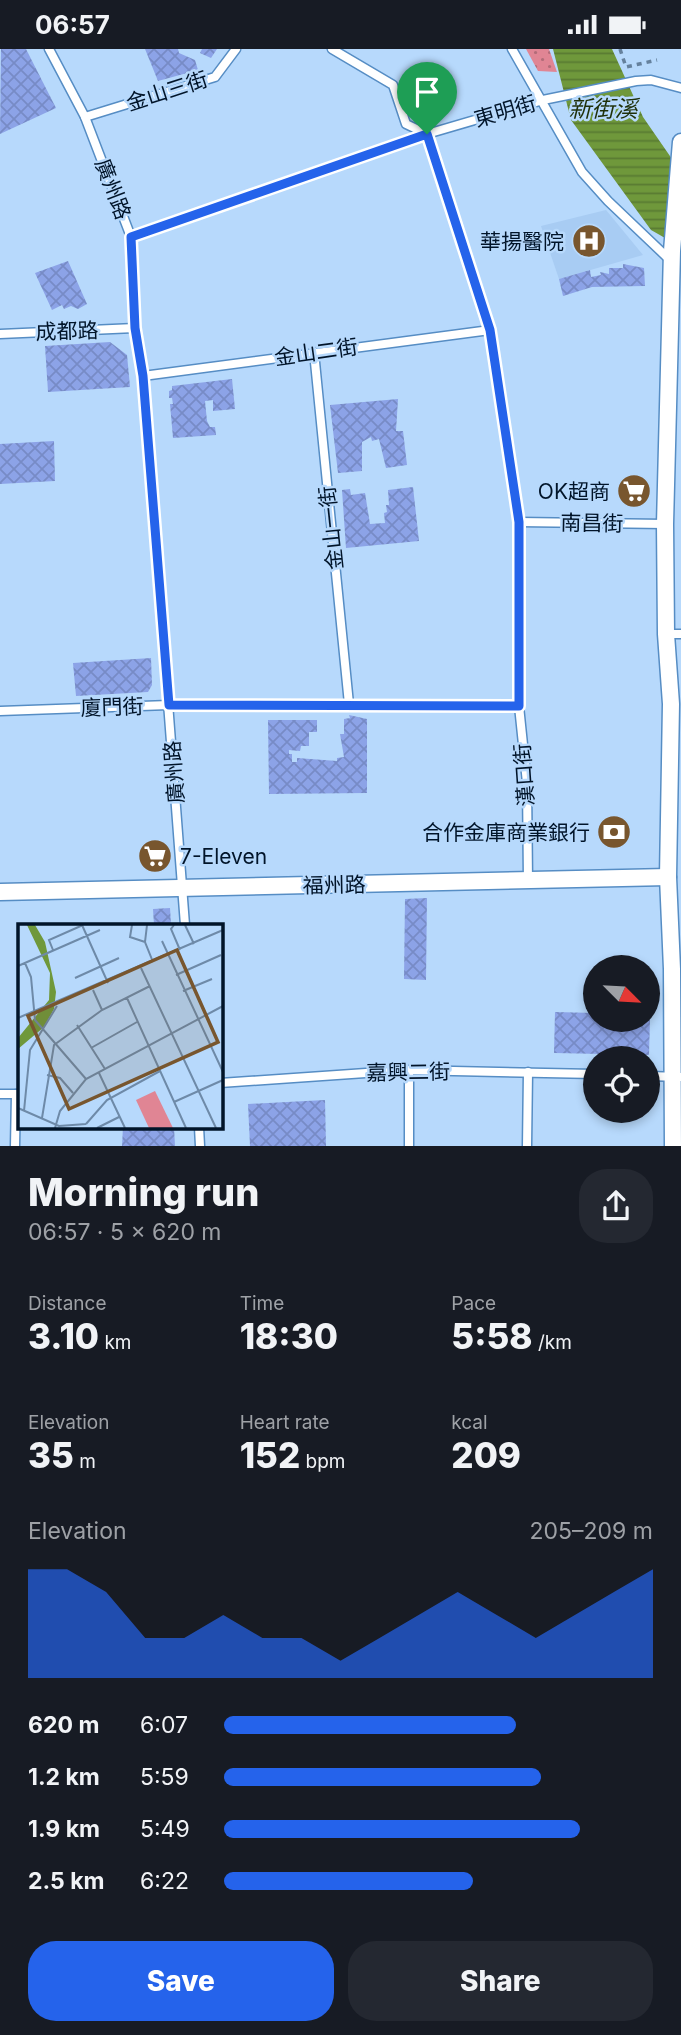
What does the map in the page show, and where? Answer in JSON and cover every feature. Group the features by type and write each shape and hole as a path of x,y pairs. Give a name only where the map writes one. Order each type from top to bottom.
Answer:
{"street":[{"path":"673,1146 677,969 668,877 673,634 665,524 672,256 681,142"},
{"name":"福州路","path":"0,892 668,877"}],"lane":[{"name":"廣州路","path":"48,49 85,117 131,237 135,328 143,376 185,924"},
{"name":"金山三街","path":"85,117 215,77 236,49"},
{"path":"332,49 393,85 407,124 427,134"},
{"path":"512,49 526,78 543,100 582,172 608,201 672,256"},
{"name":"東明街","path":"131,237 427,134 543,100 636,81 651,80 681,88"},
{"name":"漢口街","path":"427,134 490,330 519,522 519,706 527,783 528,882"},
{"name":"成都路","path":"0,334 135,328"},
{"name":"金山二街","path":"143,376 490,330"},
{"name":"金山一街","path":"314,352 349,704"},
{"name":"南昌街","path":"519,522 665,524"},
{"name":"廈門街","path":"0,711 169,705 519,706"},
{"path":"408,1146 409,1070"},
{"name":"嘉興二街","path":"222,1083 409,1070 583,1074"},
{"path":"527,1146 528,1072"},
{"path":"0,1094 18,1094 15,1146"}],"path":[{"path":"620,49 625,67 657,60"}],"shaded area":[{"path":"526,49 549,49 557,72 538,71"},
{"name":"華揚醫院","path":"606,210 643,255 559,279 541,226"}],"water":[{"name":"新街溪","path":"553,49 612,49 643,117 681,172 681,247 651,230 571,120"}],"building":[{"path":"1,49 26,49 56,108 0,134"},
{"path":"145,49 178,49 179,53 195,60 198,70 158,81"},
{"path":"202,49 217,49 211,58 200,53"},
{"path":"68,261 87,304 78,309 71,306 64,309 62,305 52,310 35,273"},
{"path":"623,264 644,268 645,286 592,287 563,296 559,279 590,270 591,277 601,275 600,272 609,274 609,268 623,268"},
{"path":"110,342 127,355 130,387 48,392 45,346"},
{"path":"232,379 235,409 213,411 213,400 205,401 207,421 210,427 215,427 216,435 173,438 170,404 173,404 172,398 169,398 172,386"},
{"path":"398,399 396,431 403,431 407,465 386,468 379,439 372,441 371,437 362,442 362,471 338,473 330,405"},
{"path":"54,441 55,481 0,484 0,444"},
{"path":"413,487 419,541 346,548 342,490 350,489 351,495 365,493 370,524 385,523 384,513 387,512 386,505 389,505 388,490"},
{"path":"151,658 152,685 148,692 76,696 73,663"},
{"path":"349,715 367,719 367,793 269,794 268,720 317,720 317,732 309,732 309,746 301,746 300,751 289,750 292,762 297,762 297,758 337,761 337,758 344,757 340,734 344,734 344,719 350,718"},
{"path":"427,898 426,980 404,979 405,899"},
{"path":"170,908 171,924 154,924 153,909"},
{"path":"555,1012 583,1013 583,1033 650,1033 649,1046 583,1046 583,1054 554,1053"},
{"path":"325,1100 326,1146 250,1146 248,1104"},
{"path":"123,1129 174,1129 175,1146 122,1146"}],"place":[{"name":"華揚醫院","path":"589,241"},
{"name":"OK超商","path":"634,491"},
{"name":"合作金庫商業銀行","path":"614,832"},
{"name":"7-Eleven","path":"155,856"}],"route":[{"path":"427,134 490,330 519,522 519,706 169,705 143,376 135,328 131,237 427,134"}]}
